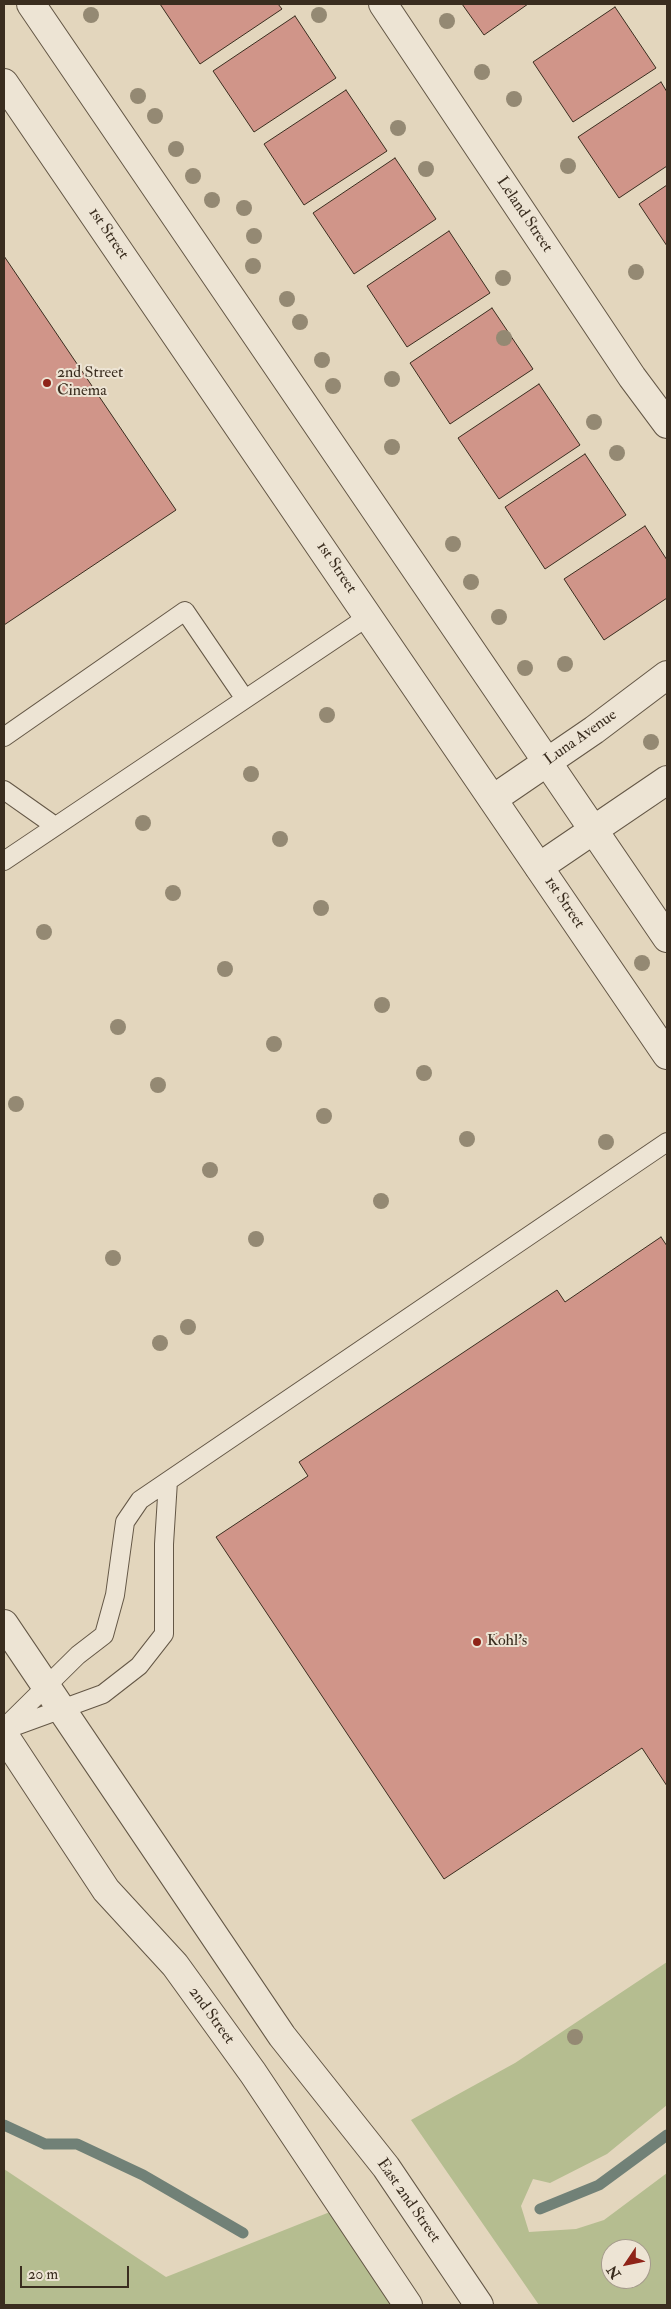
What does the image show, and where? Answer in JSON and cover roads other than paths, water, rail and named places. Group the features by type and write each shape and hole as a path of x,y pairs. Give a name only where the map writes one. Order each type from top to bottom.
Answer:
{"street":[{"path":"31,4 667,938"},
{"name":"Leland Street","path":"383,4 632,377 667,424"},
{"name":"1st Street","path":"4,83 667,1055"},
{"name":"Luna Avenue","path":"493,799 667,675"},
{"path":"539,867 667,780"},
{"path":"4,1624 61,1709"},
{"name":"East 2nd Street","path":"61,1709 282,2036 386,2167 479,2305"},
{"name":"2nd Street","path":"4,1734 106,1890 175,1965 253,2073 408,2305"}],"lane":[{"path":"4,737 185,611 245,699"},
{"path":"4,861 369,616"},
{"path":"4,790 55,826"},
{"path":"4,1729 78,1655 104,1635 115,1595 125,1522 140,1500 667,1142"},
{"path":"4,1729 103,1694 139,1666 164,1634 164,1544 168,1481"}],"waterway":[{"path":"4,2125 45,2144 77,2144 143,2175 243,2233"},
{"path":"540,2209 599,2185 667,2135"}],"place":[{"name":"2nd Street Cinema","path":"47,383"},
{"name":"Kohl's","path":"477,1642"}]}
